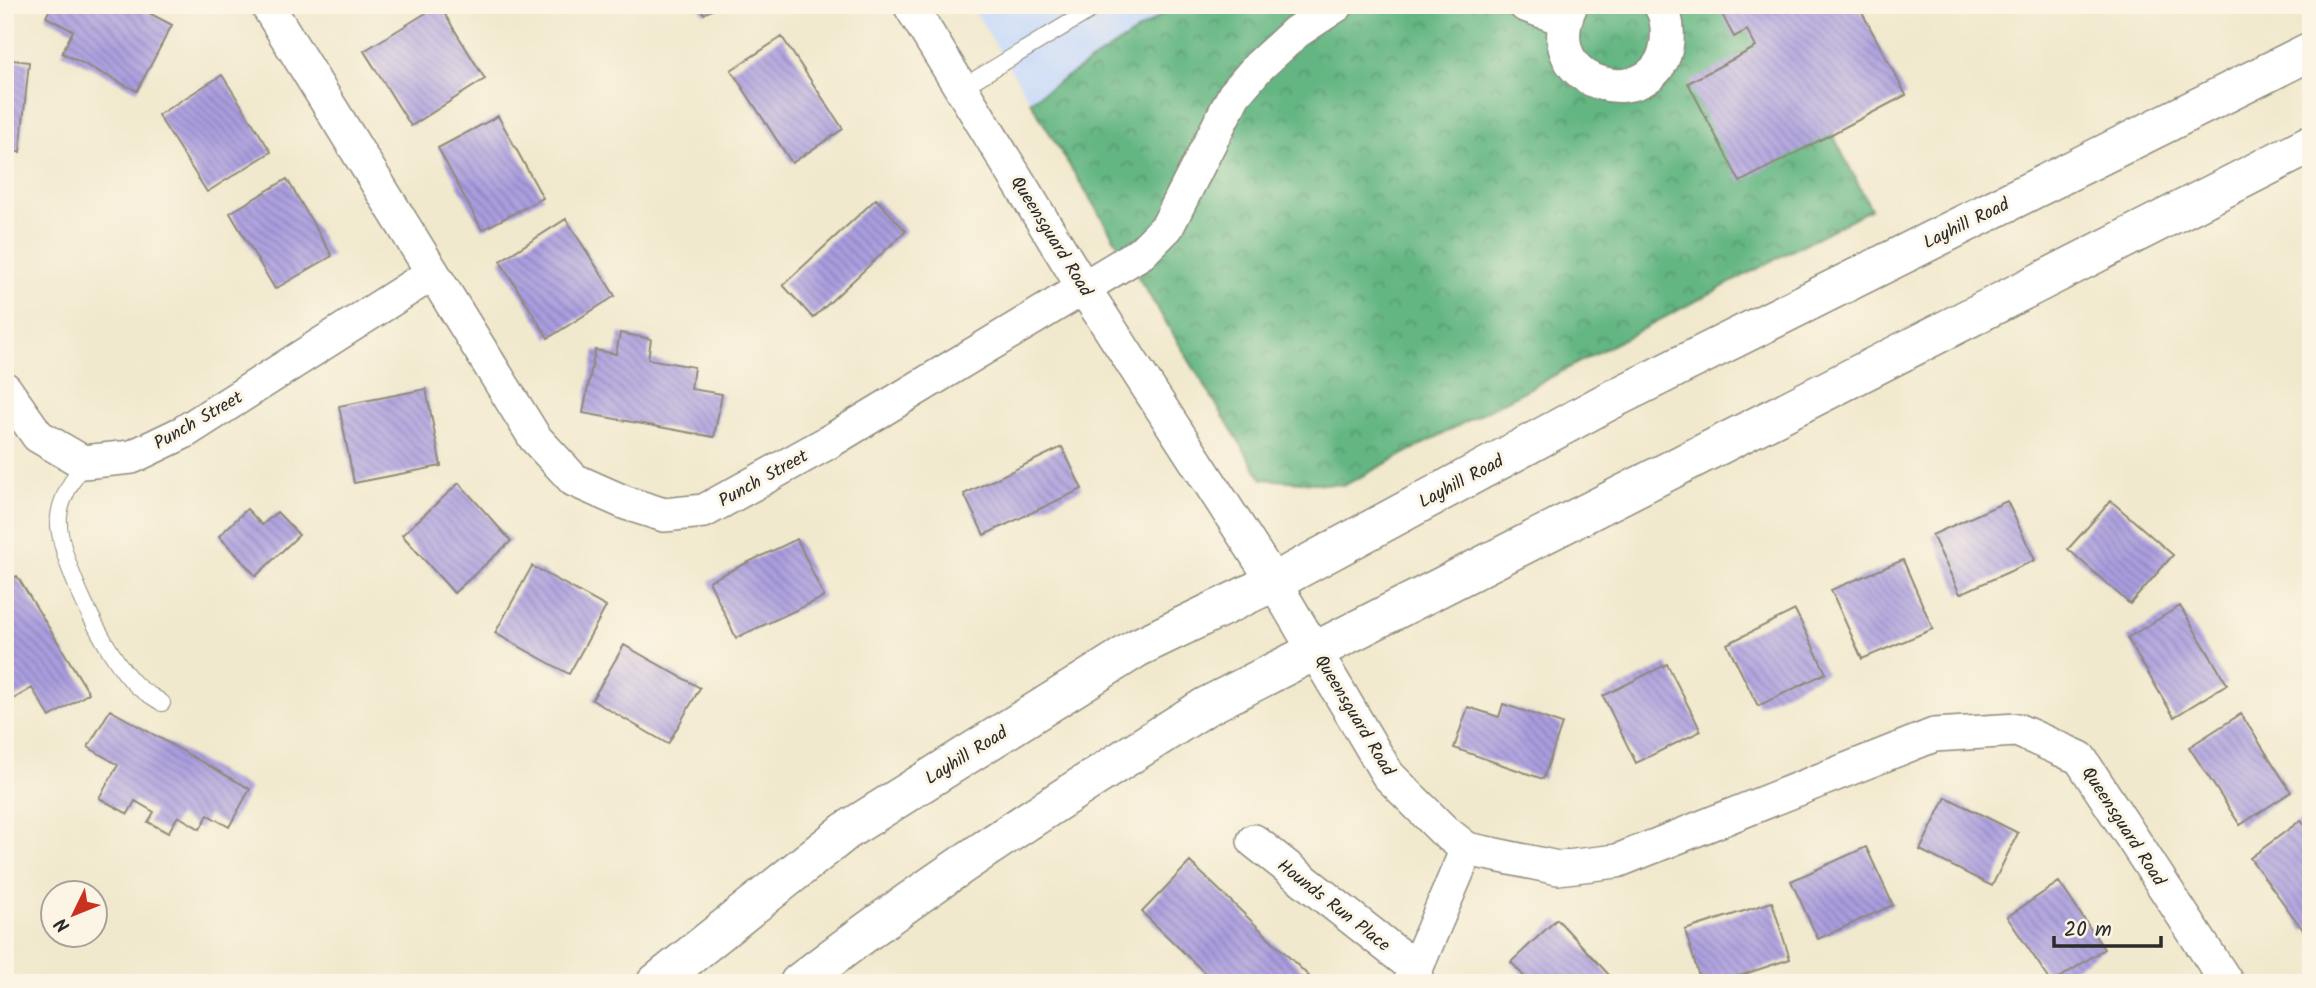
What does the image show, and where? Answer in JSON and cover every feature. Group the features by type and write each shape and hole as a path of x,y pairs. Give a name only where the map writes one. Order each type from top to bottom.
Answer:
{"main road":[{"name":"Layhill Road","path":"656,983 846,831 1137,648 1274,582 1606,402 2311,51"},
{"path":"799,983 869,928 1053,804 1205,707 1314,649 2311,144"}],"street":[{"name":"Punch Street","path":"267,5 535,438 574,480 664,515 704,511 827,443 1085,290 1141,253 1167,227 1234,95 1258,67 1296,32 1337,5"},
{"name":"Queensguard Road","path":"910,5 1085,290 1274,582 1388,775 1443,830 1467,849 1559,868 1617,861 1934,735 2017,730 2080,758 2227,983"},
{"path":"1525,5 1568,12 1562,36 1574,66 1586,78 1618,87 1649,75 1660,63 1667,48 1668,29 1660,5"},
{"name":"Punch Street","path":"83,462 132,457 184,432 433,273"},
{"path":"5,389 38,436 83,462"},
{"name":"Hounds Run Place","path":"1254,841 1412,975"},
{"path":"1412,975 1467,849"}],"lane":[{"path":"961,88 1100,5"},
{"path":"83,462 64,498 58,517 62,543 82,599 111,652 135,685 162,703"}],"shaded area":[{"path":"971,5 1177,5 1030,101"}],"green space":[{"path":"1177,5 1766,5 1871,209 1345,485 1262,479 1030,101"}],"building":[{"path":"52,5 134,5 172,25 137,91 62,53 73,31 46,17"},
{"path":"439,5 485,79 411,126 364,51"},
{"path":"699,5 721,5 704,14"},
{"path":"1717,5 1858,5 1906,95 1740,182 1688,83 1756,47 1747,30 1734,37"},
{"path":"782,37 843,129 792,163 731,70"},
{"path":"5,59 29,62 20,152 5,150"},
{"path":"222,75 271,152 207,192 158,115"},
{"path":"498,116 543,198 482,230 438,148"},
{"path":"287,179 332,256 275,289 230,213"},
{"path":"876,199 906,231 813,318 783,285"},
{"path":"566,219 615,296 548,338 500,261"},
{"path":"620,333 651,339 648,359 694,367 691,389 722,394 714,437 583,413 595,350 616,354"},
{"path":"426,389 441,466 354,483 339,406"},
{"path":"1062,447 1082,489 984,535 964,494"},
{"path":"459,483 511,541 454,593 402,535"},
{"path":"2007,501 2035,560 1960,594 1932,535"},
{"path":"2111,501 2173,555 2130,604 2068,549"},
{"path":"247,509 262,525 277,512 299,535 256,576 219,536"},
{"path":"797,539 824,597 736,638 709,581"},
{"path":"1903,560 1933,629 1862,659 1831,590"},
{"path":"532,566 606,607 569,674 495,633"},
{"path":"17,576 89,693 50,717 32,688 5,704 5,582"},
{"path":"2180,606 2227,684 2174,717 2127,638"},
{"path":"1795,610 1826,673 1758,706 1727,644"},
{"path":"624,645 700,688 668,744 592,700"},
{"path":"1667,664 1701,731 1636,763 1603,696"},
{"path":"1503,704 1562,724 1543,779 1454,748 1468,707 1499,717"},
{"path":"110,710 250,789 229,827 208,815 200,829 178,816 168,833 148,822 154,812 135,801 128,814 99,798 118,765 88,747"},
{"path":"2241,714 2291,792 2240,825 2189,747"},
{"path":"1946,797 2018,833 1992,886 1920,850"},
{"path":"2301,820 2311,835 2311,926 2304,931 2250,858"},
{"path":"1866,847 1893,905 1818,939 1791,881"},
{"path":"1190,862 1316,983 1215,983 1142,912"},
{"path":"2059,882 2104,949 2052,983 2007,917"},
{"path":"1772,902 1790,959 1718,983 1701,983 1685,930"},
{"path":"1557,919 1610,976 1603,983 1530,983 1511,962"}]}
